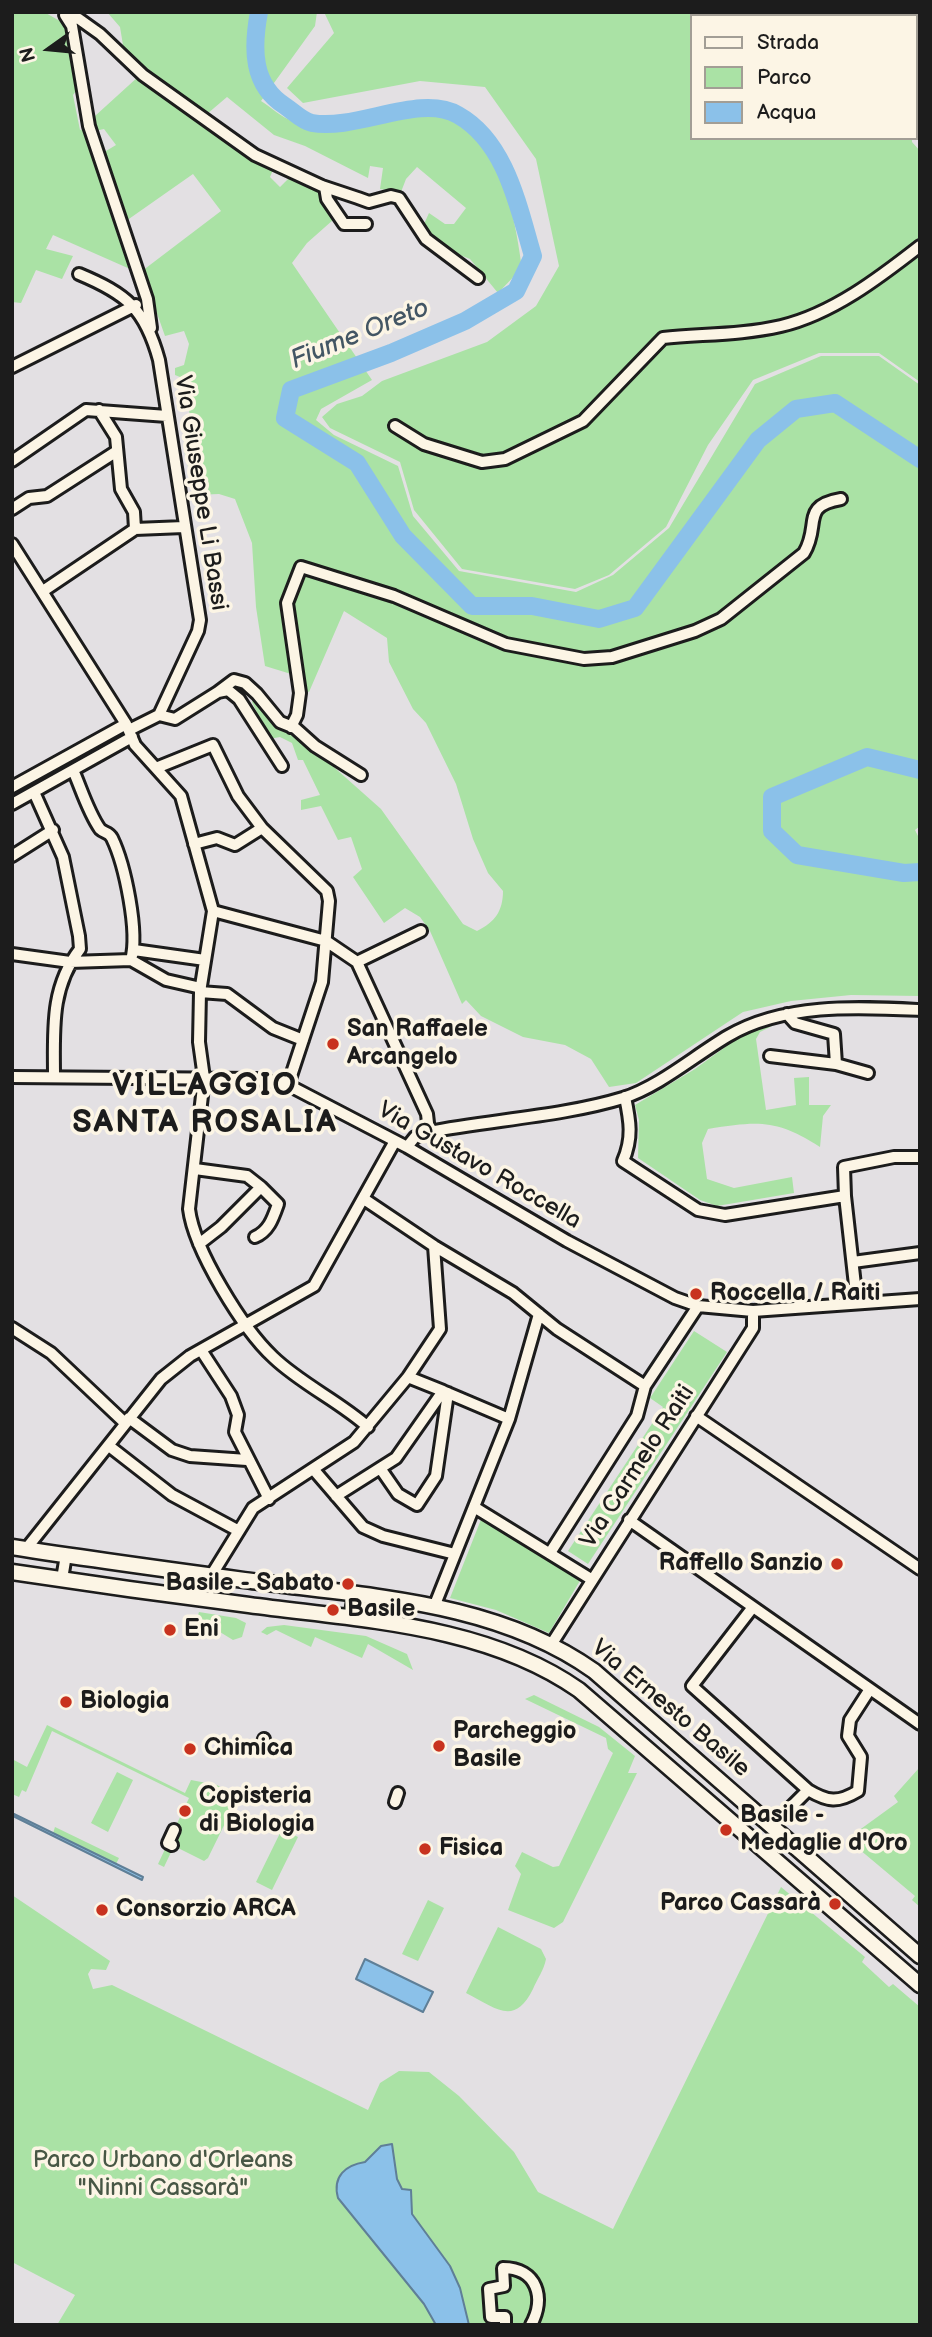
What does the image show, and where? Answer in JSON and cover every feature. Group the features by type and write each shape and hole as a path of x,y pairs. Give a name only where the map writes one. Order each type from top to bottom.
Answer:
{"main road":[{"name":"Via Ernesto Basile","path":"19,1548 434,1607 504,1623 551,1644 594,1671 920,1956"},
{"name":"Via Ernesto Basile","path":"12,1572 350,1618 476,1640 559,1676 920,1985"}],"street":[{"path":"64,15 79,19 143,75 255,155 326,187 369,202 391,195 399,198 426,239 478,278"},
{"path":"64,15 72,26 89,126 148,299 152,334"},
{"path":"326,187 327,199 344,224 366,224"},
{"path":"394,426 424,444 482,462 505,459 583,421 663,338 783,326 827,308 882,276 920,246"},
{"name":"Via Giuseppe Li Bassi","path":"79,274 109,286 136,305 152,334 167,416 200,620 198,631 159,715"},
{"path":"12,367 136,305"},
{"path":"12,461 86,410 167,416"},
{"path":"99,410 116,437 121,489 134,512 135,529"},
{"path":"12,509 29,498 47,496 117,451"},
{"path":"291,727 298,715 300,693 287,603 301,567 394,596 506,644 584,659 612,657 695,631 721,619 804,553 813,539 812,519 816,510 827,501 841,499"},
{"path":"43,591 135,529 184,527"},
{"path":"12,544 129,730 156,768 181,796 213,911 200,990 199,1042 204,1078 189,1209 191,1229 244,1325 273,1357 368,1427"},
{"path":"12,787 159,715 175,719 234,680 244,683 280,722 360,775"},
{"path":"218,692 228,690 239,699 282,766"},
{"path":"12,804 73,770 129,730"},
{"path":"156,768 214,745 238,796 262,828 327,891 329,901 322,982 288,1085"},
{"path":"73,770 101,831 110,834 114,844 130,908 132,955"},
{"path":"33,792 53,830 78,922 80,949 70,962 57,991 54,1077"},
{"path":"194,844 217,838 235,845 262,828"},
{"path":"12,856 53,830"},
{"path":"213,911 326,941 358,962 421,1095 429,1132"},
{"path":"358,962 421,931"},
{"path":"12,954 70,962 132,955 205,960"},
{"path":"132,955 166,980 200,990 227,994 273,1028 303,1040"},
{"path":"407,1147 415,1138 429,1132 625,1097 756,1022 787,1014 841,1009 920,1010"},
{"path":"787,1014 795,1023 834,1034 836,1064"},
{"path":"770,1056 836,1064 867,1073"},
{"name":"Via Gustavo Roccella","path":"12,1077 257,1079 288,1085 407,1147 567,1241 698,1306 753,1311 920,1299"},
{"path":"625,1097 631,1122 631,1144 623,1161 698,1210 725,1215 845,1196"},
{"path":"19,1548 109,1446 161,1379 201,1350 314,1286 396,1141"},
{"path":"857,1303 844,1167 894,1157 920,1157"},
{"path":"195,1169 247,1176 278,1204 272,1221 263,1234 255,1237"},
{"path":"199,1244 221,1227 261,1188"},
{"path":"364,1199 434,1246 513,1293 645,1387"},
{"path":"211,1576 253,1508 354,1443 408,1377 440,1329 434,1246"},
{"path":"853,1262 920,1253"},
{"name":"Via Carmelo Raiti","path":"550,1553 637,1416 645,1387 698,1306"},
{"name":"Via Carmelo Raiti","path":"551,1644 752,1328 753,1311"},
{"path":"434,1607 509,1419 539,1314"},
{"path":"12,1328 51,1353 127,1421 172,1450 190,1456 247,1460"},
{"path":"201,1350 232,1396 238,1415 235,1432 269,1499"},
{"path":"408,1377 509,1419"},
{"path":"336,1496 396,1458 446,1392"},
{"path":"380,1468 398,1494 417,1505 436,1476 446,1392"},
{"path":"696,1416 920,1569"},
{"path":"109,1446 172,1495 239,1531"},
{"path":"314,1470 363,1527 383,1536 455,1554"},
{"path":"474,1507 591,1579"},
{"path":"629,1520 920,1724"},
{"path":"62,1579 66,1555"},
{"path":"350,1618 354,1594"},
{"path":"753,1607 692,1686 808,1790 826,1801 844,1799 858,1791 861,1757 848,1736 850,1720 870,1689"},
{"path":"772,1826 808,1790"},
{"path":"172,1845 168,1843 174,1830"},
{"path":"863,1937 878,1919"},
{"path":"505,2325 505,2317 491,2317 489,2290 504,2287 503,2268 519,2270 534,2283 540,2302 531,2325"}],"green space":[{"path":"12,12 44,12 67,25 79,87 73,95 80,130 86,129 130,269 53,235 46,249 73,256 62,279 36,270 21,303 12,302"},
{"path":"107,12 317,12 315,26 261,101 289,120 316,126 352,126 425,113 450,119 470,131 486,149 498,171 514,220 522,268 498,293 470,259 435,245 424,224 429,213 445,224 454,224 466,208 417,167 406,179 401,192 380,189 383,168 370,166 368,178 305,146 274,135 227,97 207,114 124,51 120,27"},
{"path":"324,12 868,12 690,14 690,140 912,140 920,151 920,382 879,353 819,353 753,380 708,445 666,527 609,575 575,589 462,569 414,510 400,462 330,428 322,417 337,404 362,396 382,381 487,342 536,306 559,266 536,159 485,87 420,81 303,103 287,88 334,33"},
{"path":"139,76 273,170 270,177 280,187 290,177 318,189 333,220 307,243 292,263 372,380 321,409 316,420 334,435 398,466 413,516 459,571 576,592 613,575 669,528 755,384 821,356 879,356 920,385 920,826 915,830 920,840 920,996 851,995 791,1001 743,1012 636,1083 609,1087 591,1059 565,1045 523,1037 481,1016 466,1000 462,1004 430,931 420,917 405,908 384,923 353,877 362,869 351,837 338,840 321,806 301,810 301,800 320,795 303,760 298,760 292,743 280,737 269,739 252,702 254,697 279,729 300,737 381,809 463,924 477,931 489,924 500,910 503,891 488,873 473,839 456,784 426,723 413,709 389,662 387,638 344,611 309,692 302,689 291,674 265,666 256,607 252,543 235,499 219,494 195,495 184,450 194,448 185,379 175,375 175,368 184,365 189,344 184,331 165,336 142,271 221,211 193,174 126,221 101,154 116,145 104,129 95,131 95,116"},
{"path":"774,1025 760,1032 756,1039 766,1110 796,1105 794,1078 809,1077 809,1105 831,1105 823,1116 820,1147 791,1131 767,1124 741,1124 708,1129 702,1143 707,1179 734,1188 792,1177 794,1193 717,1206 700,1200 638,1158 639,1120 635,1105 695,1069 743,1034"},
{"path":"694,1331 727,1352 588,1564 568,1551 663,1407 650,1398"},
{"path":"482,1517 581,1579 549,1633 496,1610 450,1598"},
{"path":"199,1612 236,1618 246,1623 242,1637 233,1640 197,1618"},
{"path":"284,1625 366,1636 407,1654 413,1670 368,1644 362,1658 315,1637 311,1647 276,1630 267,1635 261,1632 267,1627"},
{"path":"534,1695 599,1727 635,1756 628,1773 637,1773 563,1922 554,1928 508,1910 521,1874 515,1866 522,1852 553,1867 559,1866 613,1753 608,1749 606,1738 525,1699"},
{"path":"47,1725 185,1793 191,1780 217,1785 236,1796 208,1858 204,1861 174,1846 164,1867 158,1864 189,1798 52,1731 26,1792 22,1790 19,1797 12,1794 12,1759 27,1767"},
{"path":"919,1768 920,1907 912,1900 915,1896 847,1839 898,1802 894,1796"},
{"path":"117,1772 133,1780 108,1832 91,1823"},
{"path":"55,1827 119,1858 116,1864 53,1833"},
{"path":"282,1829 298,1837 272,1890 256,1882"},
{"name":"Parco Urbano d'Orleans \"Ninni Cassarà\"","path":"781,1887 865,1957 862,1962 889,1987 893,1984 920,2007 920,2325 57,2325 75,2295 12,2262 12,1895 110,1961 106,1970 91,1969 88,1974 93,1989 112,1985 368,2110 380,2083 399,2071 429,2072 459,2096 514,2152 538,2192 613,2229"},
{"path":"428,1900 444,1908 418,1961 402,1954"},
{"path":"498,1927 541,1949 546,1959 526,2001 511,2011 495,2008 466,1993"}],"water":[{"path":"14,1814 143,1877 142,1880 13,1816"},
{"path":"365,1959 433,1992 423,2012 356,1979"},
{"path":"392,2144 397,2179 402,2189 411,2190 412,2214 450,2266 460,2288 469,2325 436,2325 424,2304 338,2198 337,2184 342,2173 365,2162 381,2146"}],"waterway":[{"name":"Fiume Oreto","path":"259,12 255,52 260,77 274,97 298,116 312,123 330,124 407,110 443,109 458,115 488,141 508,177 533,256 516,291 465,321 391,353 291,390 285,418 357,463 403,536 472,606 532,606 599,619 635,608 758,440 796,409 835,403 920,459"},
{"name":"Fiume Oreto","path":"920,770 867,757 772,797 772,831 797,855 904,873 920,872"}],"place":[{"name":"San Raffaele Arcangelo","path":"333,1044"},
{"name":"Roccella / Raiti","path":"696,1294"},
{"name":"Raffello Sanzio","path":"837,1564"},
{"name":"Basile - Sabato","path":"348,1584"},
{"name":"Basile","path":"333,1610"},
{"name":"Eni","path":"170,1630"},
{"name":"Biologia","path":"66,1702"},
{"name":"Parcheggio Basile","path":"439,1746"},
{"name":"Chimica","path":"190,1749"},
{"name":"Copisteria di Biologia","path":"185,1811"},
{"name":"Basile - Medaglie d'Oro","path":"726,1830"},
{"name":"Fisica","path":"425,1849"},
{"name":"Parco Cassarà","path":"835,1904"},
{"name":"Consorzio ARCA","path":"102,1910"}],"district":[{"name":"VILLAGGIO SANTA ROSALIA","path":"205,1106"}]}
